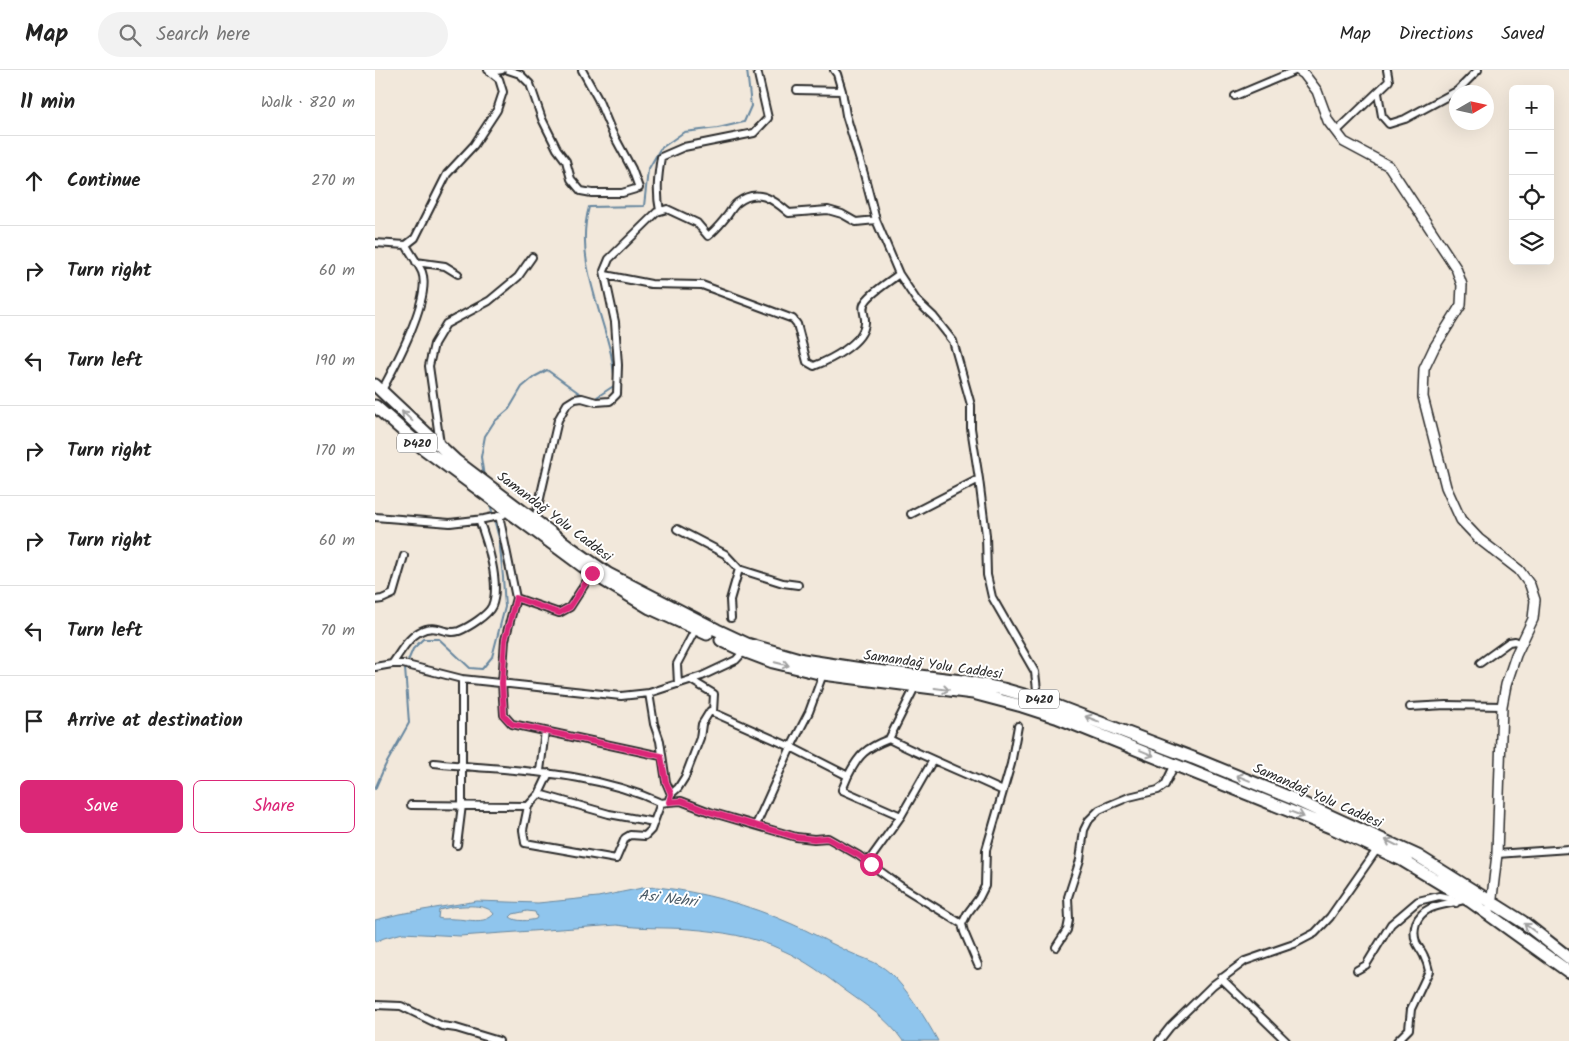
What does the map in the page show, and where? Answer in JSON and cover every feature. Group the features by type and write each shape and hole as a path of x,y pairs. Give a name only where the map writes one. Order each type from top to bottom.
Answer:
{"highway":[{"name":"Samandağ Yolu Caddesi","path":"378,388 456,461 608,574 773,662 823,674 973,693 1056,717 1331,827 1378,848 1402,860 1461,901 1489,914 1569,972"},
{"name":"Samandağ Yolu Caddesi","path":"375,407 423,448 498,503 502,515 592,573 651,608 745,648 803,660 1003,688 1038,699 1193,758 1351,824 1419,856 1523,922 1569,958"}],"street":[{"path":"489,71 502,70"},
{"path":"508,70 520,72 530,84 542,119 557,149 566,161 571,180 581,191 622,193 639,188 632,169 582,70"},
{"path":"660,211 657,195 661,157 684,147 754,133 768,118 757,70"},
{"path":"835,70 842,91 846,115 877,220 899,274 917,301 934,317 953,341 971,405 971,428 986,535 987,575 992,597 1035,672 1038,699"},
{"path":"1235,96 1297,70 1304,74 1317,91 1328,121 1344,142 1389,166 1456,268 1462,285 1461,305 1434,348 1424,369 1423,397 1446,487 1461,520 1479,539 1519,570 1530,585 1535,600 1533,619 1521,644 1506,685 1502,706 1497,854 1489,914"},
{"path":"1336,132 1389,81 1387,70"},
{"path":"1378,92 1383,116 1389,124 1405,119 1457,91 1478,70"},
{"path":"375,243 406,245 415,238 447,174 474,145 497,110 503,92 499,79 489,71"},
{"path":"797,90 842,91"},
{"path":"535,520 558,420 567,404 575,399 582,398 597,402 610,401 617,394 618,365 615,322 604,271 609,259 657,212 667,209 697,223 708,236 717,229 736,204 758,194 775,201 789,213 828,210 842,214 856,222 877,220"},
{"path":"378,388 405,346 418,311 423,289 422,273 406,245"},
{"path":"441,448 429,366 434,344 445,324 489,301 518,277 532,256"},
{"path":"416,262 445,266 458,274"},
{"path":"605,275 651,284 702,285 793,319 797,324 807,362 814,366 853,344 864,328 863,308 865,301 899,274"},
{"path":"911,514 979,479"},
{"path":"375,517 450,523 502,515 516,598 505,640 502,683 504,716 512,724 661,756"},
{"path":"392,664 410,638 420,631 434,627 450,632 459,631 481,618 491,608 494,597 493,574 487,542 479,520"},
{"path":"677,528 725,554 739,569 783,583 798,585"},
{"path":"375,600 393,594 404,556"},
{"path":"731,618 730,600 739,569"},
{"path":"516,598 559,613 570,607 592,573"},
{"path":"678,684 677,664 696,628"},
{"path":"1480,663 1509,642 1515,641 1521,644"},
{"path":"375,667 403,664 462,679 621,696 649,693 702,676 736,660 745,648"},
{"path":"755,825 809,712 823,674"},
{"path":"457,845 462,805 462,679"},
{"path":"691,680 714,694 713,712"},
{"path":"901,816 842,790 856,760 865,751 889,739 916,685"},
{"path":"649,693 666,782 671,794"},
{"path":"1410,707 1446,705 1502,706"},
{"path":"549,773 539,794 528,806 523,830 525,843 616,859 625,838 645,836 651,830 665,802 685,777 700,738 702,724 710,711 791,747 848,776"},
{"path":"978,965 963,932 962,924 985,886 985,850 1011,764 1018,726"},
{"path":"541,771 545,731"},
{"path":"889,739 1003,791"},
{"path":"868,862 901,816 933,760"},
{"path":"434,763 541,771 580,777 665,802 681,801 710,812 796,837 827,838 868,862 962,924"},
{"path":"1056,947 1067,930 1069,920 1068,897 1080,860 1084,830 1089,820 1099,810 1110,804 1158,790 1165,785 1175,764"},
{"path":"539,794 609,814 654,822"},
{"path":"411,805 528,806"},
{"path":"1159,1041 1170,1027 1213,985 1245,961 1294,944 1315,933 1330,917 1378,848"},
{"path":"1497,854 1569,849"},
{"path":"1357,970 1366,965 1391,924 1418,901 1439,896 1461,901"},
{"path":"1397,1041 1409,1029 1411,1009 1429,971 1424,956 1416,944 1415,926 1423,912 1429,908 1461,901"},
{"path":"1221,978 1286,1041"},
{"path":"375,1005 401,1006 442,1026 456,1028 499,1041"}],"water":[{"name":"Asi Nehri","path":"642,888 674,889 743,905 776,917 879,965 890,973 910,996 938,1041 903,1041 877,1013 807,963 772,945 724,933 617,925 460,936 403,933 375,942 375,920 399,914 477,901 538,903 598,897","holes":["451,907 480,907 491,910 494,914 481,920 438,918 439,910","527,911 535,912 536,919 526,921 510,917 513,914"]}],"waterway":[{"path":"594,399 615,385 611,354 587,263 585,226 589,207 644,206 648,170 660,149 684,132 718,128 744,122 751,106 747,70"},
{"path":"484,477 481,457 485,436 494,422 509,409 522,387 534,377 547,370 587,397"},
{"path":"375,789 385,766 409,723 405,668 413,649 423,639 439,639 470,668 482,669 492,657 505,607 499,538 490,504"}],"route":[{"path":"592,573 570,607 559,613 516,598 505,640 502,683 504,716 512,724 661,756 666,782 671,794 669,802 681,801 710,812 796,837 827,838 844,846 871,864"}]}
